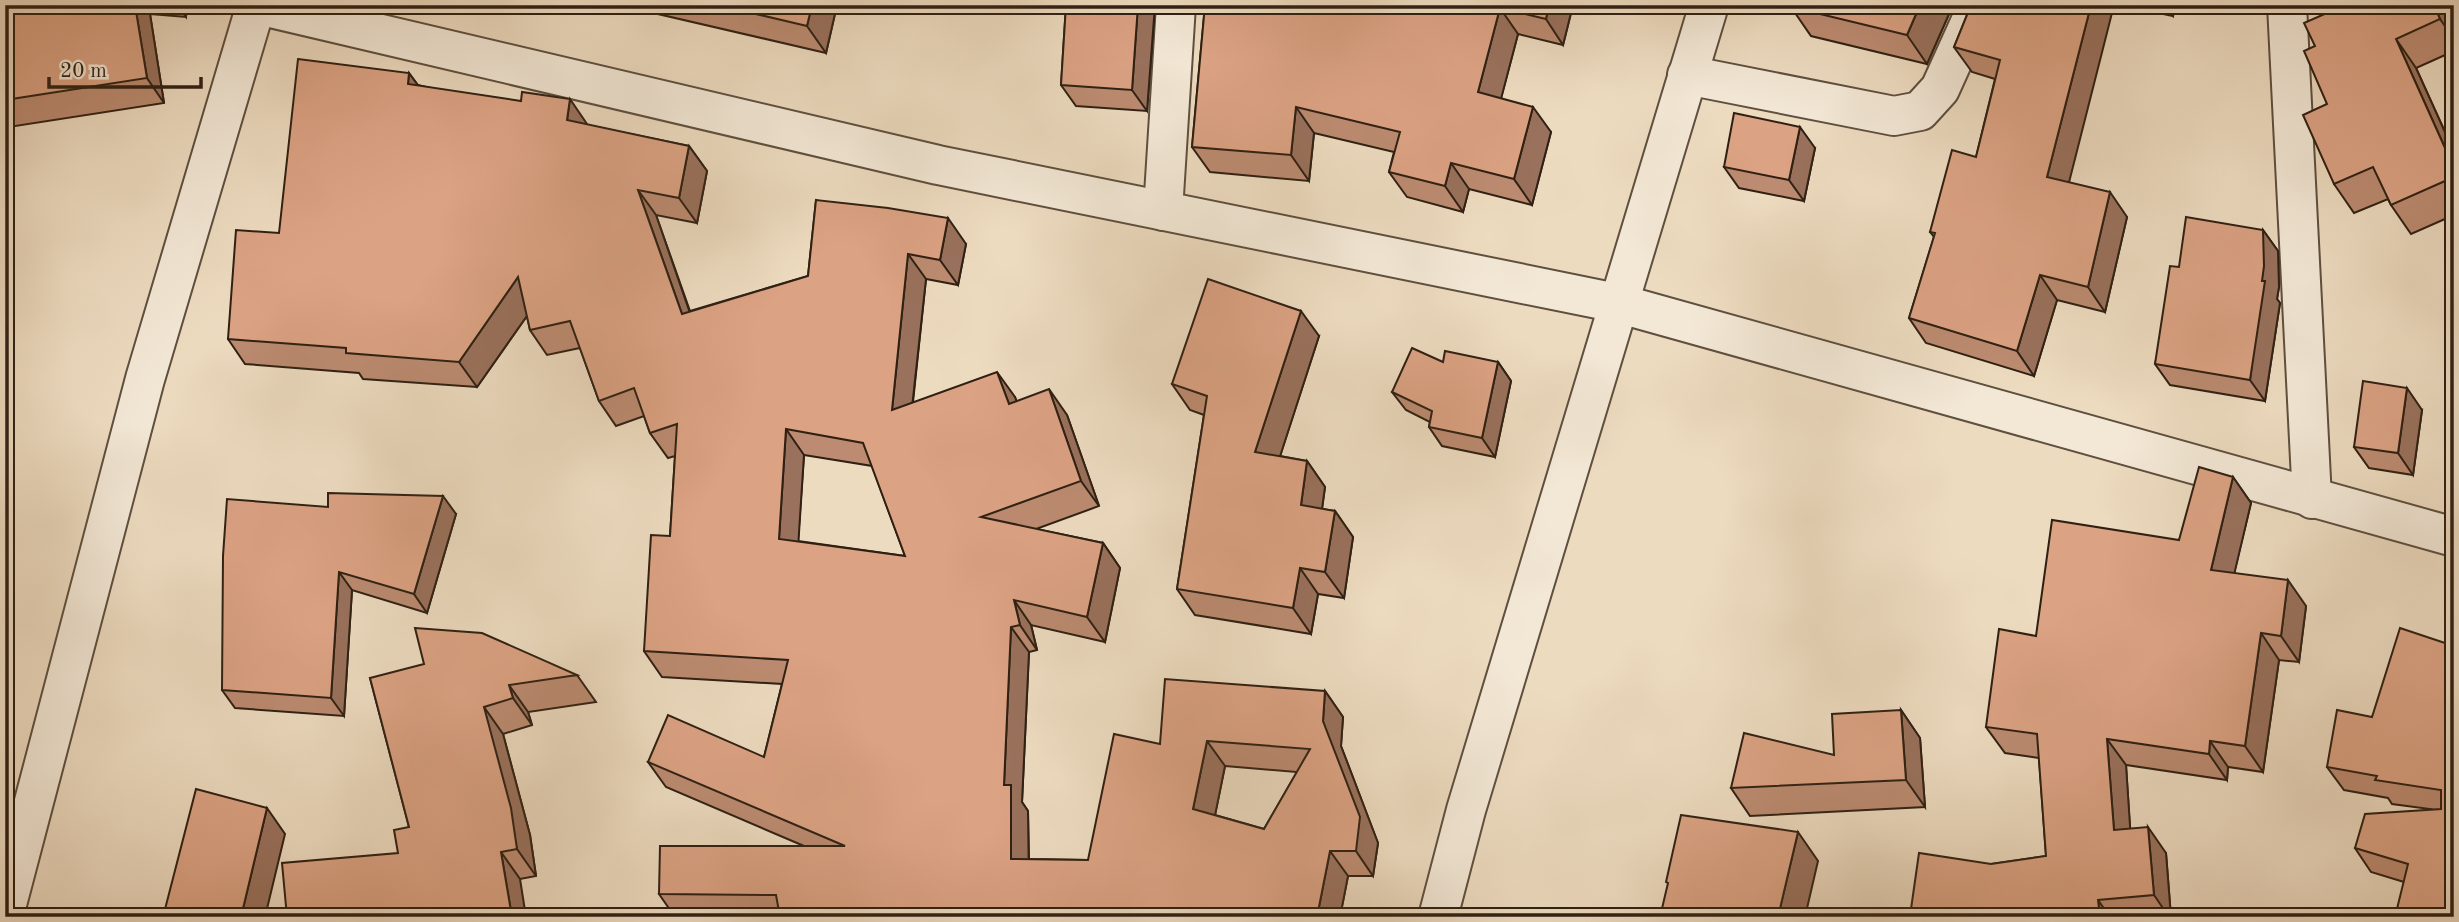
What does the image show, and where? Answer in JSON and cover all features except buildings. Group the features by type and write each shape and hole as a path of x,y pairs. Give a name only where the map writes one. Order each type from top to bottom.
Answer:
{"street":[{"path":"5,912 145,379 257,5 938,165 1617,303 2454,537"},
{"path":"1163,211 1176,5"},
{"path":"1438,917 1466,810 1709,5"},
{"path":"1687,75 1894,116 1920,111 1940,89 1978,5"},
{"path":"2287,5 2312,499"}]}
